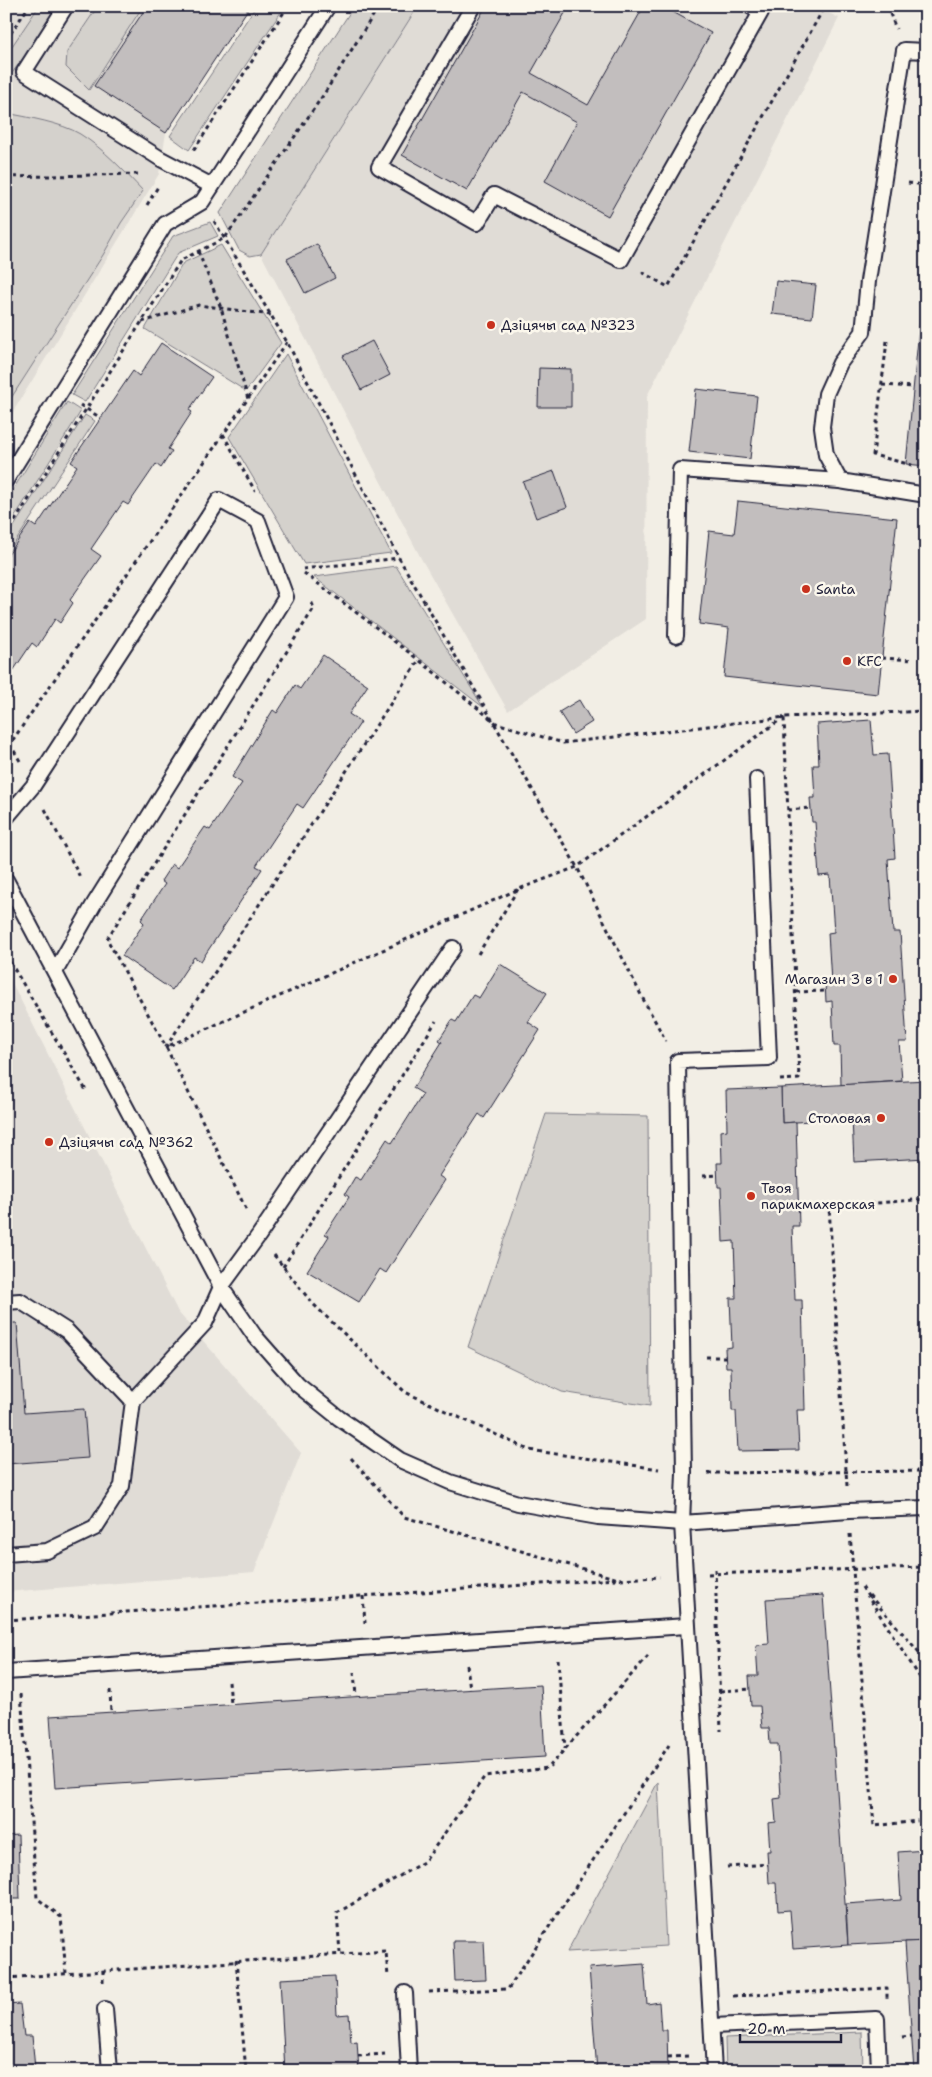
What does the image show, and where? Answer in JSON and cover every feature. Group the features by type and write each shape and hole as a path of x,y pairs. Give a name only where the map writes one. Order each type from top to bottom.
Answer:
{"lane":[{"path":"66,6 24,72 181,170 212,186"},
{"path":"6,480 165,224 202,202 328,6"},
{"path":"473,6 379,167 477,223 494,195 621,260 761,12 750,6"},
{"path":"840,481 826,455 822,427 826,394 840,363 862,332 904,50 926,51"},
{"path":"676,636 680,470 840,481 926,495"},
{"path":"6,818 33,786 219,500 258,521 286,597 94,904 55,972"},
{"path":"714,2071 686,1626 682,1523 684,1473 678,1061 769,1058 756,779"},
{"path":"6,880 221,1287 254,1335 298,1385 339,1418 400,1460 450,1482 518,1503 598,1518 682,1523 849,1511 926,1508"},
{"path":"6,1554 47,1551 95,1528 122,1486 133,1401 206,1323 221,1287 259,1235 453,948"},
{"path":"6,1302 20,1300 67,1331 133,1401"},
{"path":"13,1671 686,1626"},
{"path":"405,1993 410,2071"},
{"path":"105,2009 110,2071"},
{"path":"712,2026 877,2019 879,2071"}],"path":[{"path":"6,40 30,6"},
{"path":"181,170 288,6"},
{"path":"6,535 181,260 224,238 324,94 379,6"},
{"path":"621,260 668,287 825,6"},
{"path":"6,177 140,174"},
{"path":"909,174 908,184 926,185"},
{"path":"202,202 287,342 399,558 496,723 577,867 642,998 678,1061"},
{"path":"198,252 221,308 248,399"},
{"path":"141,322 199,305 271,316"},
{"path":"888,337 873,455 917,467"},
{"path":"882,385 913,387"},
{"path":"86,410 101,418"},
{"path":"223,434 257,494"},
{"path":"300,570 399,558"},
{"path":"300,570 302,578"},
{"path":"300,570 419,660 496,723 563,743 784,717 926,711"},
{"path":"308,593 314,608 107,939 166,1047 259,1235 312,1303 405,1392 529,1450 684,1473 926,1471"},
{"path":"882,658 913,660"},
{"path":"166,1047 419,660"},
{"path":"770,1081 799,1079 784,717"},
{"path":"166,1047 519,889 577,867 784,717"},
{"path":"6,737 10,744"},
{"path":"788,810 811,808"},
{"path":"477,956 519,889"},
{"path":"6,954 92,1100"},
{"path":"796,992 826,991"},
{"path":"283,1266 440,1015"},
{"path":"926,1199 829,1206 854,1587 874,1826 926,1820"},
{"path":"699,1358 726,1357"},
{"path":"345,1452 404,1518 618,1579"},
{"path":"6,1620 685,1575 926,1567"},
{"path":"854,1587 862,1587 926,1660"},
{"path":"862,1587 926,1687"},
{"path":"340,1954 337,1913 425,1861 485,1776 548,1768 655,1648 686,1626"},
{"path":"556,1636 565,1749"},
{"path":"13,1671 37,1898 61,1917 66,1973"},
{"path":"720,1691 750,1689"},
{"path":"456,1990 508,1989 664,1752 693,1714"},
{"path":"727,1867 768,1864"},
{"path":"6,1978 236,1960 386,1951 388,1984"},
{"path":"236,1960 246,2071"},
{"path":"732,1996 887,1988"}],"shaded area":[{"path":"6,6 250,6 166,133 159,174 6,423"},
{"path":"39,6 56,6 53,17 10,76 6,74 6,55"},
{"path":"98,6 143,6 89,90 66,67 67,52"},
{"path":"256,6 285,6 189,150 170,136"},
{"path":"354,6 418,6 261,254 250,256 239,250 220,213"},
{"name":"Дзіцячы сад №323","path":"418,6 815,6 839,18 647,396 646,619 508,711 422,560 261,254"},
{"path":"6,113 73,130 105,153 143,191 6,406"},
{"path":"210,222 218,236 178,253 85,402 72,395 173,236"},
{"path":"221,245 281,343 246,391 145,329 183,263"},
{"path":"286,354 391,553 304,564 229,437"},
{"path":"67,402 81,411 6,531 6,501"},
{"path":"85,415 95,421 6,556 6,539"},
{"path":"396,566 483,707 314,577"},
{"name":"Дзіцячы сад №362","path":"6,971 178,1312 301,1453 254,1572 6,1592"},
{"path":"546,1114 648,1116 650,1406 562,1392 468,1347"},
{"path":"658,1782 666,1946 567,1952"},
{"path":"862,2032 863,2071 726,2071 725,2038"}],"building":[{"path":"147,6 250,6 166,133 94,86"},
{"path":"486,6 569,6 531,73 588,105 644,6 662,6 711,33 608,216 545,181 577,122 523,92 467,191 402,155"},
{"path":"317,244 335,278 305,293 287,259"},
{"path":"926,256 926,466 906,464"},
{"path":"776,281 816,285 812,318 772,314"},
{"path":"372,341 390,375 361,390 343,356"},
{"path":"161,343 212,377 189,410 192,412 168,449 172,451 161,468 156,464 128,505 123,502 91,549 101,556 70,600 73,603 60,623 55,619 37,647 32,643 9,677 6,675 6,558 30,523 36,527 77,466 71,462 133,371 139,376"},
{"path":"539,368 571,369 571,407 538,407"},
{"path":"696,389 757,396 750,459 689,452"},
{"path":"554,471 567,507 536,518 523,482"},
{"path":"738,501 897,518 878,694 724,677 729,628 699,624 709,531 734,534"},
{"path":"323,655 368,685 349,714 361,722 303,808 297,804 256,866 262,869 201,961 194,957 172,990 122,956 144,923 141,920 165,884 161,881 172,864 177,868 205,827 210,830 242,783 232,777 273,710 277,713 295,685 300,689"},
{"path":"579,700 592,722 573,734 559,712"},
{"path":"871,720 874,755 888,754 895,858 888,859 893,932 900,932 907,1042 899,1042 902,1081 841,1085 840,1046 834,1046 832,1001 826,1002 825,982 831,982 828,933 834,932 830,875 819,876 815,822 812,822 810,798 815,798 813,765 819,765 817,724"},
{"path":"500,964 547,993 528,1022 540,1030 484,1118 479,1114 439,1176 445,1180 386,1273 380,1269 359,1302 307,1271 329,1236 325,1234 349,1197 345,1194 355,1177 361,1180 387,1139 392,1143 423,1094 413,1088 442,1042 439,1040 452,1020 456,1022 473,995 479,998"},
{"path":"926,1080 926,1158 854,1162 852,1118 782,1123 781,1088"},
{"path":"781,1088 782,1123 796,1122 799,1226 792,1226 795,1300 802,1300 805,1410 797,1410 799,1450 738,1451 736,1411 732,1411 731,1367 726,1367 725,1348 732,1347 730,1298 736,1298 734,1241 723,1242 721,1187 718,1187 717,1163 722,1163 721,1131 727,1130 726,1090"},
{"path":"6,1323 17,1323 24,1413 84,1409 88,1458 6,1464"},
{"path":"823,1595 848,1945 793,1949 790,1910 778,1911 776,1883 769,1883 767,1851 770,1851 768,1823 776,1822 774,1799 781,1798 778,1744 770,1744 769,1728 762,1728 760,1706 751,1706 749,1676 758,1676 756,1645 769,1644 766,1599"},
{"path":"541,1685 545,1757 55,1788 50,1716"},
{"path":"18,1835 20,1899 6,1899 6,1836"},
{"path":"926,1850 926,1941 848,1945 846,1904 901,1900 898,1852"},
{"path":"453,1941 484,1941 486,1980 455,1981"},
{"path":"926,1941 926,2071 914,2071 905,1942"},
{"path":"644,1964 647,2004 659,2002 661,2030 667,2030 668,2071 597,2071 589,1968"},
{"path":"335,1976 337,2015 349,2014 351,2042 357,2041 359,2071 285,2071 280,1979"},
{"path":"20,2004 24,2036 32,2036 35,2069 44,2069 44,2071 6,2071 6,2005"}],"place":[{"name":"Дзіцячы сад №323","path":"491,325"},
{"name":"Santa","path":"806,589"},
{"name":"KFC","path":"847,661"},
{"name":"Магазин 3 в 1","path":"893,979"},
{"name":"Столовая","path":"881,1118"},
{"name":"Дзіцячы сад №362","path":"49,1142"},
{"name":"Твоя парикмахерская","path":"751,1196"}]}
